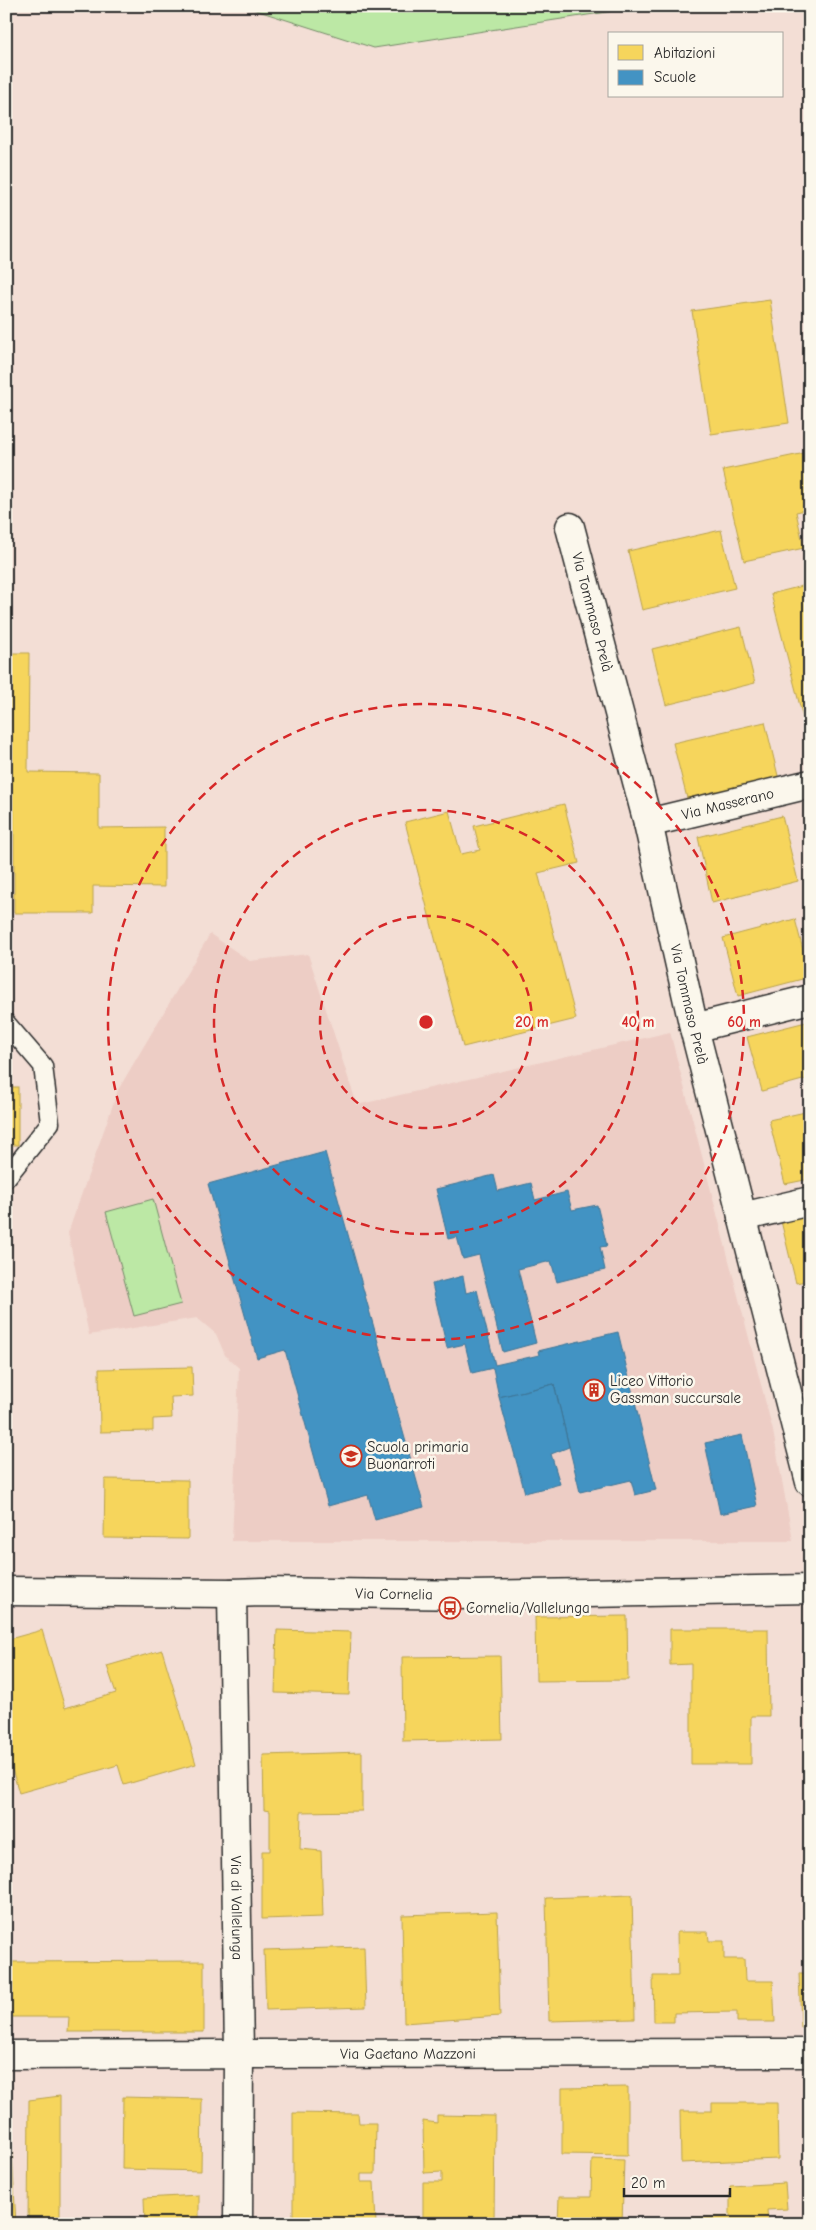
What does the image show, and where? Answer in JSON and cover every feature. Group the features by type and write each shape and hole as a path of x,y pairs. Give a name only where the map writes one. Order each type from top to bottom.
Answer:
{"street":[{"name":"Via Tommaso Prelà","path":"570,527 648,824 694,1028 810,1482"},
{"name":"Via Masserano","path":"648,824 810,784"},
{"path":"694,1028 810,999"},
{"path":"742,1217 810,1201"},
{"name":"Via Cornelia","path":"6,1591 471,1595 810,1589"},
{"name":"Via di Vallelunga","path":"232,1593 239,2054 238,2224"},
{"name":"Via Gaetano Mazzoni","path":"6,2055 810,2053"}],"lane":[{"path":"6,1023 42,1066 50,1123 6,1178"}],"shaded area":[{"path":"210,934 250,961 308,954 357,1105 670,1032 773,1431 793,1541 232,1541 239,1368 225,1355 216,1334 197,1318 89,1335 68,1233 118,1090"}],"green space":[{"path":"243,6 646,6 374,48"},
{"path":"153,1199 181,1304 134,1316 106,1212"}],"building: Abitazioni":[{"path":"770,300 789,423 711,434 692,311"},
{"path":"810,452 810,509 796,512 804,548 744,561 723,470"},
{"path":"721,530 735,588 642,610 628,551"},
{"path":"810,584 810,745 771,594"},
{"path":"741,627 755,683 666,705 652,649"},
{"path":"6,653 29,653 28,772 99,773 99,828 164,827 164,887 93,886 93,913 14,913 14,810 6,809"},
{"path":"765,722 779,780 688,802 673,743"},
{"path":"564,804 579,863 538,873 576,1019 463,1047 405,822 449,811 461,854 480,850 474,826"},
{"path":"782,816 798,881 712,903 698,837"},
{"path":"795,919 810,977 738,996 723,938"},
{"path":"810,1021 810,1078 762,1091 747,1037"},
{"path":"6,1087 18,1087 18,1145 6,1145"},
{"path":"810,1111 810,1179 785,1184 769,1120"},
{"path":"810,1213 810,1280 796,1283 781,1221"},
{"path":"192,1367 193,1396 171,1397 172,1418 153,1419 153,1431 100,1432 99,1369"},
{"path":"105,1479 188,1480 188,1539 104,1538"},
{"path":"627,1616 628,1680 536,1681 535,1617"},
{"path":"670,1629 768,1629 769,1716 751,1716 751,1764 691,1764 691,1664 670,1665"},
{"path":"808,1629 810,1629 810,1677 809,1677"},
{"path":"42,1630 65,1708 116,1693 107,1666 162,1650 196,1764 124,1785 118,1765 19,1793 6,1748 6,1640"},
{"path":"277,1630 351,1632 349,1695 275,1693"},
{"path":"500,1656 502,1739 403,1741 402,1657"},
{"path":"362,1752 362,1811 301,1812 300,1849 321,1851 323,1917 262,1919 262,1851 270,1851 270,1811 264,1810 263,1755"},
{"path":"632,1895 635,2019 549,2021 546,1898"},
{"path":"497,1912 500,2016 404,2023 402,1915"},
{"path":"677,1932 708,1932 709,1941 724,1941 724,1959 744,1959 745,1981 773,1981 775,2022 737,2022 737,2012 674,2013 674,2022 654,2022 653,1976 678,1976"},
{"path":"364,1947 366,2007 266,2010 264,1950"},
{"path":"204,1961 204,2032 68,2032 69,2017 6,2017 6,1962"},
{"path":"799,1973 810,1973 810,2027 801,2027"},
{"path":"628,2087 628,2155 562,2154 562,2088"},
{"path":"60,2096 60,2224 28,2224 29,2100"},
{"path":"123,2097 202,2099 201,2171 122,2169"},
{"path":"712,2103 777,2103 778,2159 681,2163 680,2111 712,2111"},
{"path":"293,2113 358,2114 359,2123 376,2123 375,2174 361,2174 361,2182 374,2182 376,2224 293,2224"},
{"path":"437,2115 495,2116 494,2224 423,2224 423,2182 442,2182 442,2172 424,2173 423,2121 437,2123"},
{"path":"6,2133 11,2135 16,2224 6,2224"},
{"path":"592,2159 624,2160 622,2224 558,2224 559,2197 591,2197"},
{"path":"785,2183 787,2209 767,2210 768,2224 668,2224 668,2218 730,2217 730,2186"},
{"path":"199,2195 199,2224 145,2224 144,2198"}],"building: Scuole":[{"path":"325,1152 424,1507 375,1520 368,1495 328,1506 285,1350 257,1358 208,1184"},
{"path":"494,1175 498,1191 531,1183 535,1200 567,1192 572,1210 597,1205 607,1246 600,1247 605,1270 557,1282 551,1261 518,1269 536,1343 503,1352 479,1255 463,1259 457,1237 448,1239 436,1189"},
{"name":"Liceo Vittorio Gassman succursale","path":"463,1276 466,1293 477,1290 495,1365 539,1355 538,1351 618,1332 656,1490 635,1495 631,1480 580,1492 554,1384 499,1397 493,1368 472,1373 465,1344 447,1348 432,1284"},
{"path":"554,1384 569,1447 551,1454 560,1484 525,1493 499,1397"},
{"path":"742,1435 757,1506 720,1514 705,1443"}],"place":[{"name":"Liceo Vittorio Gassman succursale","path":"594,1390"},
{"name":"Scuola primaria Buonarroti","path":"351,1456"},
{"name":"Cornelia/Vallelunga","path":"450,1608"}]}
